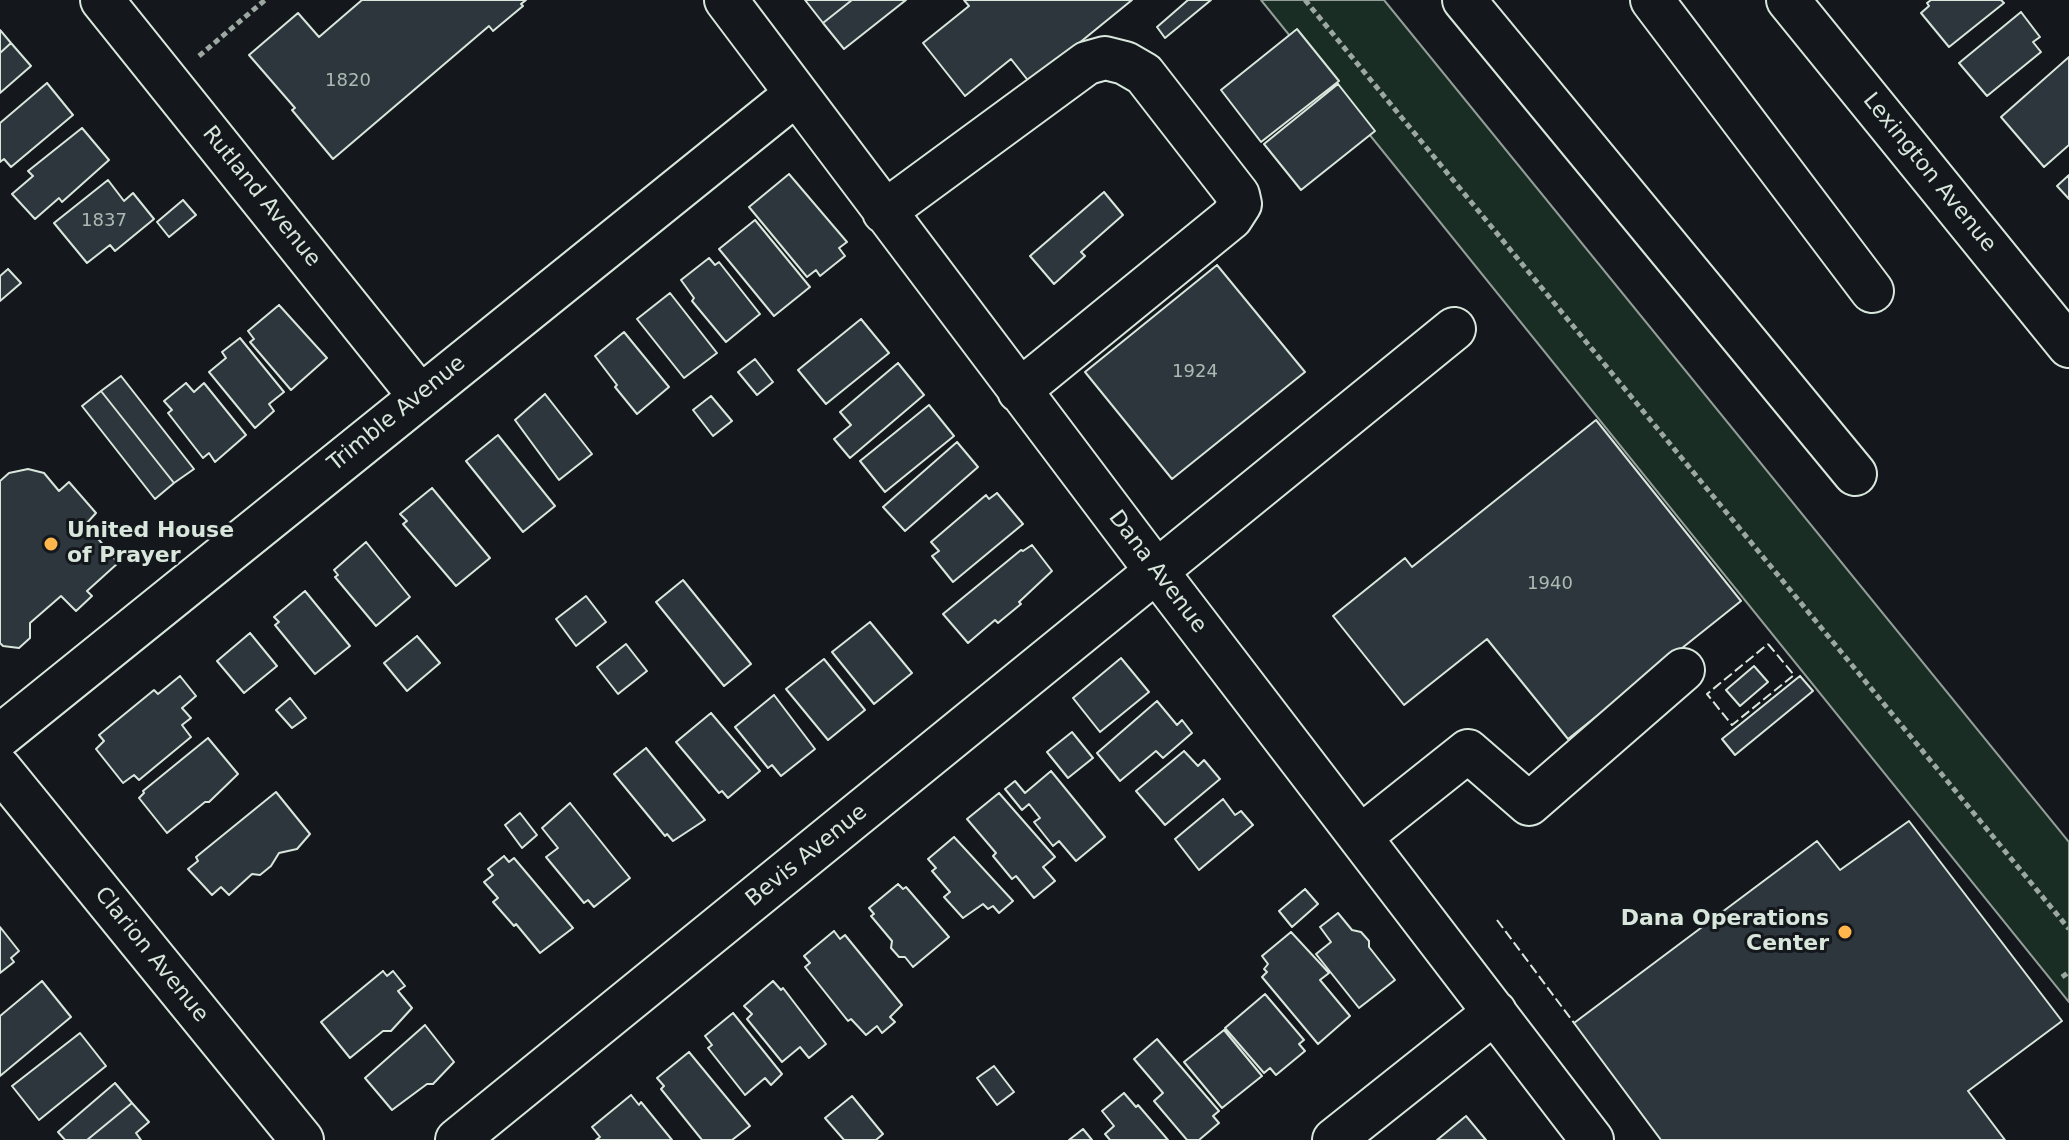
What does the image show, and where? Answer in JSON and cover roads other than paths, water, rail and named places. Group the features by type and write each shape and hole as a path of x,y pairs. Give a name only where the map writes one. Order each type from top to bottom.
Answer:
{"street":[{"name":"Rutland Avenue","path":"102,0 419,395"},
{"name":"Dana Avenue","path":"726,0 1019,391 1592,1140"},
{"path":"1464,0 1855,474"},
{"path":"1652,0 1872,291"},
{"name":"Lexington Avenue","path":"1788,0 2069,346"},
{"path":"884,212 1087,63 1105,58 1125,63 1144,74 1238,195 1240,204 1231,218 1019,391"},
{"name":"Trimble Avenue","path":"0,736 796,94"},
{"name":"Bevis Avenue","path":"457,1140 1454,329"},
{"path":"1360,837 1468,751 1529,804 1683,670"},
{"name":"Clarion Avenue","path":"0,769 302,1140"},
{"path":"1334,1140 1495,1012"}],"place":[{"name":"United House of Prayer","path":"51,544"},
{"name":"Dana Operations Center","path":"1845,932"}]}
